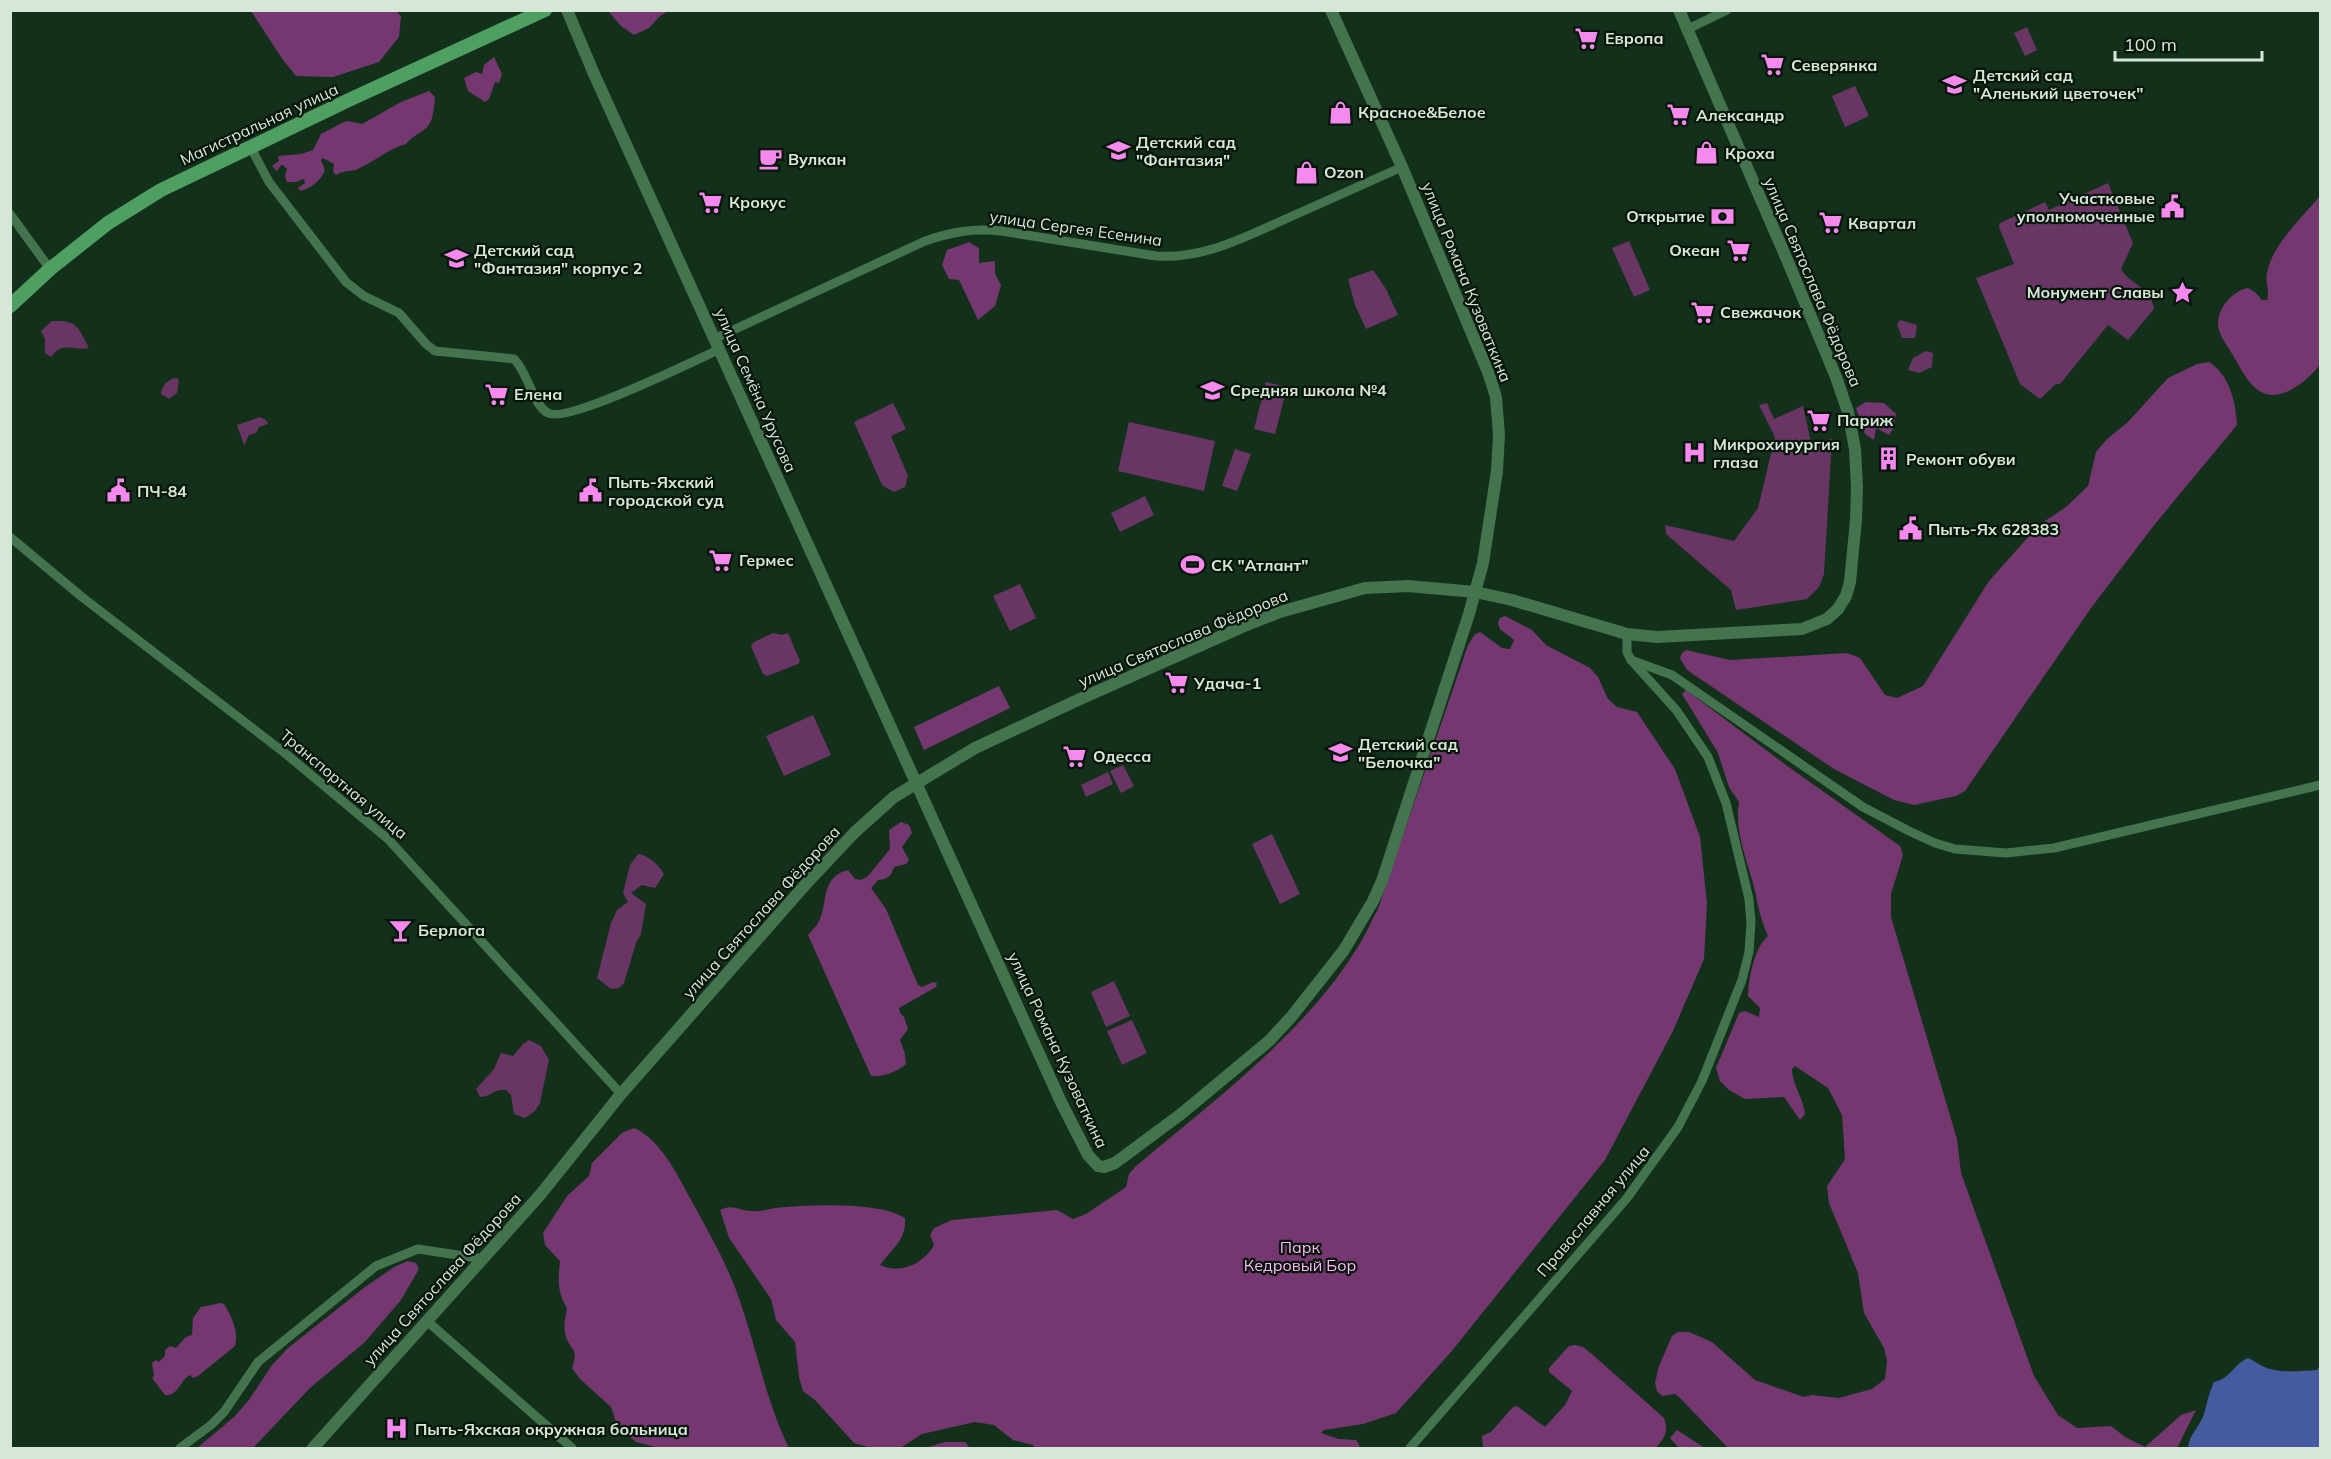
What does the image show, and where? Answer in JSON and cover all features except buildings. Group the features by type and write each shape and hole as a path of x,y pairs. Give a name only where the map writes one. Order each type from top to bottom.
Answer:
{"main road":[{"name":"Магистральная улица","path":"10,306 50,269 134,205 194,172 545,10"}],"street":[{"name":"улица Семёна Урусова","path":"567,10 589,64 916,783"},
{"name":"улица Романа Кузоваткина","path":"916,783 1060,1102 1093,1162 1098,1166 1110,1166 1180,1114 1270,1040 1322,980 1354,936 1382,881 1476,592 1497,471 1499,435 1496,397 1485,364 1402,167 1331,10"},
{"name":"улица Святослава Фёдорова","path":"313,1449 484,1259 540,1195 621,1094 849,838 894,797 975,748 1203,643 1280,612 1365,588 1392,585 1476,592 1512,600 1627,634 1674,638 1802,629 1827,620 1838,609 1846,596 1852,567 1857,487 1853,432 1848,412 1836,377 1788,262 1679,10"},
{"path":"1686,30 1727,10"},
{"name":"улица Сергея Есенина","path":"250,146 269,182 351,287 399,313 435,351 514,359 520,365 542,407 549,414 566,413 590,406 916,245 952,232 974,229 993,230 1156,256 1197,254 1235,242 1402,167"},
{"path":"10,214 50,269"},
{"name":"Транспортная улица","path":"10,537 66,585 286,754 388,839 621,1094"},
{"path":"1627,634 1627,652 1631,660 1672,675 1863,807 1935,843 1956,849 2006,853 2055,848 2320,785"},
{"name":"Православная улица","path":"1410,1449 1627,1198 1654,1163 1678,1127 1702,1081 1742,980 1749,952 1751,922 1749,899 1726,803 1708,757 1690,728 1631,660"},
{"path":"180,1449 224,1412 258,1362 376,1266 418,1249 484,1259"},
{"path":"428,1321 572,1449"}],"shaded area":[{"path":"2027,27 2037,50 2025,56 2014,33"},
{"path":"1855,86 1869,116 1845,127 1832,96"},
{"path":"2108,183 2133,243 2121,269 2129,279 2144,290 2152,301 2154,309 2128,340 2108,325 2060,384 2056,384 2040,399 2020,384 1976,278 2014,264 1999,227 2000,223 2045,202 2049,210"},
{"path":"1629,241 1650,290 1634,297 1612,248"},
{"path":"1373,270 1386,289 1398,315 1366,329 1355,305 1348,279"},
{"path":"1900,320 1917,325 1915,338 1902,338 1897,324"},
{"path":"52,321 67,322 76,326 89,348 62,348 51,357 45,353 45,339 41,331"},
{"path":"1926,351 1933,353 1932,367 1919,373 1908,370 1913,358"},
{"path":"176,378 179,380 177,393 169,399 161,394 162,388 168,381"},
{"path":"1266,382 1287,387 1275,434 1254,429"},
{"path":"893,403 906,429 891,436 908,476 905,487 894,492 882,485 854,422"},
{"path":"1767,403 1774,419 1803,406 1811,442 1832,439 1824,574 1819,587 1807,599 1736,610 1731,590 1666,534 1665,525 1734,541 1758,508 1775,437 1759,405"},
{"path":"260,417 268,424 259,427 256,433 249,435 244,445 237,425"},
{"path":"1129,422 1215,441 1204,491 1118,471"},
{"path":"1235,449 1251,454 1237,491 1222,486"},
{"path":"1145,496 1154,515 1120,532 1111,513"},
{"path":"1020,584 1036,618 1010,631 993,596"},
{"path":"773,633 782,635 788,633 800,661 798,664 767,676 763,674 751,646 754,642"},
{"path":"813,715 831,755 784,776 766,736"},
{"path":"1123,765 1134,786 1121,793 1110,771"},
{"path":"1108,772 1113,784 1086,797 1081,785"},
{"path":"1272,834 1300,894 1280,904 1252,844"},
{"path":"638,854 653,861 664,874 655,888 642,885 631,893 646,904 641,934 624,983 619,988 611,989 597,978 611,923 617,910 628,902 623,893 630,865"},
{"path":"1114,981 1130,1016 1106,1027 1091,992"},
{"path":"1132,1020 1147,1053 1122,1065 1107,1031"},
{"path":"529,1040 541,1046 549,1060 540,1103 535,1111 525,1118 514,1114 511,1095 506,1090 499,1090 480,1097 476,1089 494,1069 501,1053 513,1056"}],"green space":[{"path":"251,11 396,11 401,16 399,37 379,62 333,77 296,76"},
{"path":"608,11 680,11 667,12 649,28 634,35 621,26"},
{"path":"494,57 502,74 499,83 495,82 489,99 485,102 468,91 464,78 476,72 482,74 484,65"},
{"path":"429,91 435,97 433,116 428,126 406,144 358,169 336,175 333,172 334,164 323,158 321,160 325,170 321,178 312,186 300,191 298,188 305,183 304,179 287,182 285,176 287,169 281,165 277,171 272,166 279,161 278,156 301,154 313,150 321,134 342,123 348,121 362,124 401,102"},
{"path":"2320,196 2320,365 2301,384 2292,389 2275,395 2266,394 2254,387 2224,341 2218,324 2220,312 2231,296 2248,288 2262,300 2267,300 2267,273 2275,252"},
{"path":"969,242 979,248 979,263 995,261 995,274 1001,285 995,306 978,320 959,280 949,279 942,265 947,250"},
{"path":"2209,362 2222,374 2230,389 2237,425 2155,524 2091,608 1965,791 1956,796 1914,805 1894,800 1834,769 1687,670 1680,658 1686,650 1730,660 1847,653 1860,658 1885,695 1897,698 1923,686 1989,581 2039,525 2066,507 2088,486 2096,452 2107,439 2127,423 2168,378 2197,364"},
{"path":"1866,402 1884,403 1896,414 1893,429 1889,435 1876,428 1874,440 1865,434 1856,408"},
{"name":"Парк Кедровый Бор","path":"1505,616 1532,630 1546,645 1590,668 1598,677 1608,699 1617,707 1637,712 1675,769 1700,837 1707,904 1704,959 1673,1031 1605,1160 1451,1352 1396,1413 1363,1424 1324,1430 1321,1433 1339,1439 1356,1440 1360,1446 1358,1448 1035,1448 1033,1445 1013,1440 994,1425 975,1422 922,1434 902,1447 871,1448 854,1443 815,1400 803,1391 795,1342 776,1320 771,1299 729,1238 720,1210 732,1207 761,1211 823,1205 878,1209 893,1213 905,1218 904,1232 880,1265 896,1269 911,1266 924,1257 934,1245 930,1235 934,1228 952,1220 1057,1210 1073,1219 1086,1214 1126,1187 1129,1174 1136,1166 1227,1090 1285,1037 1337,978 1359,945 1378,909 1468,645 1475,634 1480,632 1502,648 1510,649 1514,640 1500,629 1498,623 1500,618"},
{"path":"999,686 1010,708 924,750 914,727"},
{"path":"1686,690 1900,846 1903,855 1891,894 1891,917 1957,1139 1961,1173 2034,1376 2058,1415 2077,1428 2111,1426 2125,1437 2145,1447 2181,1415 2196,1410 2177,1448 1728,1448 1680,1398 1675,1394 1662,1396 1657,1391 1655,1383 1659,1366 1672,1336 1678,1332 1689,1332 1712,1342 1755,1380 1804,1397 1812,1395 1839,1398 1872,1389 1885,1379 1887,1361 1884,1348 1864,1313 1858,1273 1829,1203 1827,1186 1845,1159 1842,1115 1828,1088 1795,1066 1792,1069 1805,1114 1800,1120 1784,1097 1745,1099 1729,1090 1720,1081 1716,1068 1739,1013 1745,1011 1759,1017 1760,1008 1748,996 1756,955 1768,936 1742,847 1738,825 1739,802 1729,787 1718,753 1682,694"},
{"path":"901,822 909,825 912,833 902,847 909,860 906,864 894,867 889,876 878,880 871,888 886,909 918,985 922,987 933,982 937,983 936,987 899,1008 908,1029 900,1040 906,1064 890,1073 871,1076 808,935 819,921 827,890 833,878 848,870 855,879 861,880 868,876 890,849 889,830"},
{"path":"634,1128 652,1140 667,1158 724,1261 746,1319 768,1394 789,1448 659,1448 636,1442 618,1428 611,1407 580,1379 572,1368 574,1350 565,1333 567,1308 559,1285 560,1261 545,1245 543,1233 567,1196 589,1176 592,1163 622,1133"},
{"path":"408,1261 416,1263 419,1269 401,1300 365,1342 310,1388 253,1448 197,1448 234,1417 249,1400 272,1365 288,1348 365,1287 394,1267"},
{"path":"221,1303 230,1314 234,1325 235,1346 198,1376 193,1378 190,1375 176,1391 165,1395 152,1378 154,1376 152,1363 156,1360 159,1362 165,1356 165,1350 170,1346 176,1348 186,1337 192,1335 193,1318 201,1307"},
{"path":"1569,1346 1583,1347 1593,1355 1664,1418 1665,1434 1656,1448 1483,1448 1482,1436 1491,1432 1513,1407 1517,1406 1545,1427 1565,1405 1572,1391 1549,1372 1549,1368"},
{"path":"1677,1430 1705,1448 1679,1448 1670,1438"},
{"path":"945,1442 965,1442 970,1448 925,1448"}],"water":[{"path":"2248,1358 2269,1369 2282,1371 2317,1370 2320,1366 2320,1448 2188,1448 2190,1439 2202,1419 2214,1382 2224,1378"}],"place":[{"name":"Европа","path":"1587,38"},
{"name":"Северянка","path":"1773,65"},
{"name":"Детский сад \"Аленький цветочек\"","path":"1955,84"},
{"name":"Красное&Белое","path":"1340,112"},
{"name":"Александр","path":"1678,115"},
{"name":"Детский сад \"Фантазия\"","path":"1118,151"},
{"name":"Кроха","path":"1707,153"},
{"name":"Вулкан","path":"770,159"},
{"name":"Ozon","path":"1306,172"},
{"name":"Крокус","path":"711,202"},
{"name":"Участковые уполномоченные","path":"2173,207"},
{"name":"Открытие","path":"1723,216"},
{"name":"Квартал","path":"1830,223"},
{"name":"Океан","path":"1738,250"},
{"name":"Детский сад \"Фантазия\" корпус 2","path":"456,259"},
{"name":"Монумент Славы","path":"2182,292"},
{"name":"Свежачок","path":"1702,312"},
{"name":"Средняя школа №4","path":"1212,390"},
{"name":"Елена","path":"496,394"},
{"name":"Париж","path":"1819,420"},
{"name":"Микрохирургия глаза","path":"1695,453"},
{"name":"Ремонт обуви","path":"1888,459"},
{"name":"ПЧ-84","path":"119,491"},
{"name":"Пыть-Яхский городской суд","path":"590,491"},
{"name":"Пыть-Ях 628383","path":"1910,529"},
{"name":"Гермес","path":"721,560"},
{"name":"СК \"Атлант\"","path":"1193,565"},
{"name":"Удача-1","path":"1176,683"},
{"name":"Детский сад \"Белочка\"","path":"1340,753"},
{"name":"Одесса","path":"1075,756"},
{"name":"Берлога","path":"400,930"},
{"name":"Пыть-Яхская окружная больница","path":"397,1429"}]}
